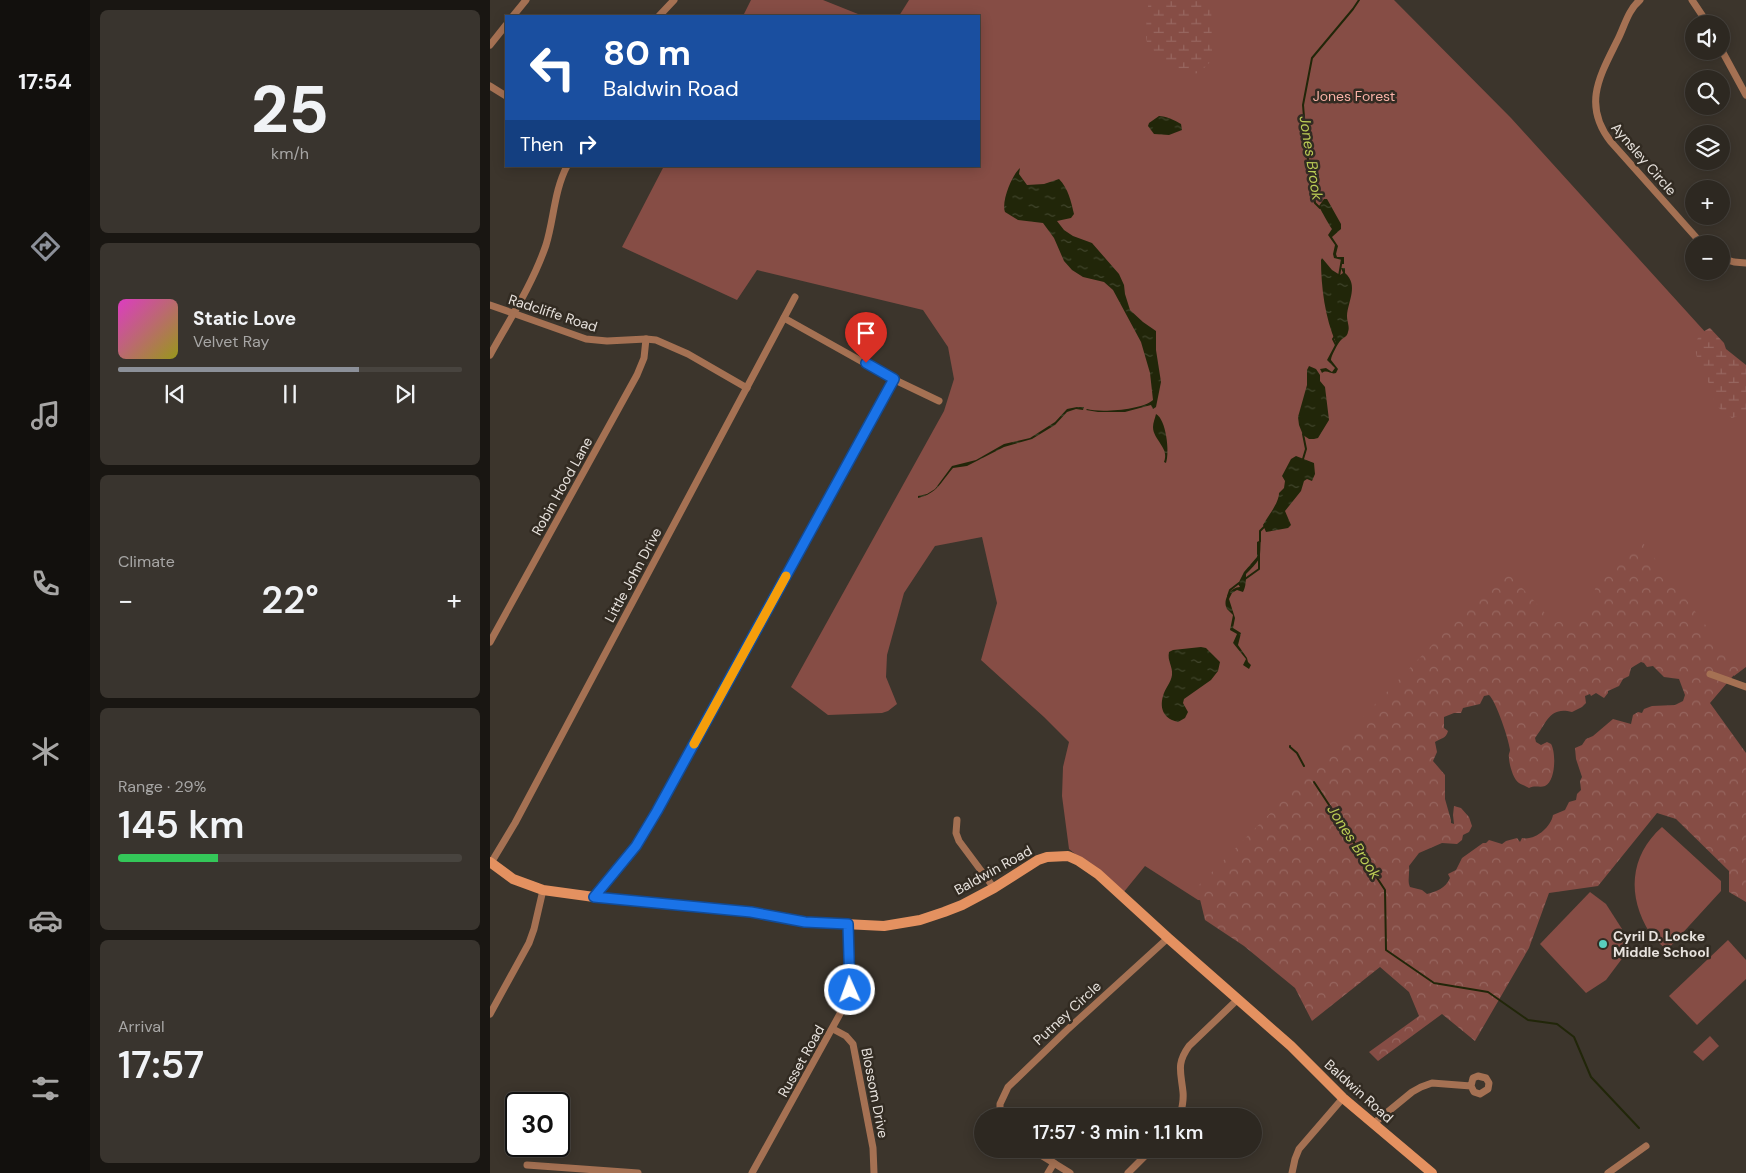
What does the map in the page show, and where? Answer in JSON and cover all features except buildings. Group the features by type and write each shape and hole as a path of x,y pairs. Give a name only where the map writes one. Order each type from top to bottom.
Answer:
{"street":[{"path":"514,15 526,0"},
{"path":"660,15 674,0"},
{"name":"Aynsley Circle","path":"1640,0 1631,10 1597,84 1595,106 1597,119 1611,142 1694,235"},
{"path":"1692,0 1702,15"},
{"path":"490,45 505,26"},
{"path":"1727,60 1746,95"},
{"path":"490,86 505,95"},
{"path":"490,355 542,256 551,227 558,189 567,167"},
{"path":"1730,261 1746,263"},
{"name":"Little John Drive","path":"491,862 515,823 795,297"},
{"name":"Radcliffe Road","path":"490,306 586,339 607,341 646,338 668,344 747,388"},
{"path":"784,318 894,379 938,401"},
{"name":"Robin Hood Lane","path":"490,642 637,376 644,358 646,338"},
{"path":"594,897 636,846 657,811 894,379"},
{"path":"1710,674 1746,686"},
{"path":"957,820 956,833 959,841 994,888"},
{"name":"Baldwin Road","path":"491,862 514,879 543,890 594,897 751,912 805,922 884,926 920,920 962,905 994,888 1038,860 1047,857 1068,856 1098,874 1291,1046 1343,1098 1432,1173"},
{"path":"490,1014 529,943 543,890"},
{"name":"Russet Road","path":"752,1173 846,1003 850,990 848,924"},
{"name":"Putney Circle","path":"1000,1108 1008,1087 1067,1030 1168,938"},
{"path":"1181,1108 1183,1098 1179,1069 1183,1053 1238,999"},
{"name":"Blossom Drive","path":"833,1029 846,1036 853,1044 873,1148 874,1173"},
{"path":"1373,1124 1412,1092 1421,1087 1432,1083 1471,1086"},
{"path":"1292,1173 1299,1149 1343,1098"},
{"path":"1608,1173 1646,1146"},
{"path":"1046,1158 1070,1173"},
{"path":"1128,1173 1143,1158"},
{"path":"1048,1173 1054,1163"},
{"path":"527,1165 638,1173"}],"green space":[{"path":"751,0 823,0 860,15 744,15"},
{"name":"Jones Forest","path":"909,0 1394,0 1511,118 1746,377 1746,667 1734,676 1692,624 1563,651 1491,624 1218,902 1198,900 1145,866 1123,893 1069,849 1062,796 1063,767 1069,742 981,660 997,603 982,537 935,546 904,593 887,655 886,677 897,704 882,713 828,715 791,687 944,411 954,379 948,347 923,310 757,270 737,300 622,247 663,167 980,167 980,15 900,15"},
{"path":"1148,0 1211,0 1212,52 1209,56 1210,62 1199,73 1190,74 1173,71 1147,43 1145,29 1148,18"},
{"path":"1710,328 1724,343 1726,349 1746,365 1746,413 1732,418 1719,409 1715,403 1712,390 1697,357 1697,341 1701,334"},
{"path":"1643,543 1739,669 1710,703 1746,753 1746,902 1729,892 1729,871 1676,819 1657,813 1598,886 1549,893 1529,948 1475,1041 1442,1014 1378,1061 1369,1052 1419,1016 1409,992 1380,967 1312,1021 1295,988 1244,946 1205,920 1197,887 1505,569 1554,623 1585,615 1599,579","holes":["1641,662 1647,667 1653,666 1664,677 1679,679 1685,695 1683,701 1675,705 1652,706 1644,709 1642,713 1638,712 1633,715 1631,724 1613,719 1593,736 1586,739 1582,745 1575,748 1576,759 1582,777 1580,781 1581,790 1577,794 1576,800 1569,802 1565,810 1553,815 1552,820 1542,832 1532,837 1522,838 1520,842 1517,838 1502,844 1489,840 1483,843 1462,858 1456,870 1448,874 1450,878 1448,882 1437,891 1427,894 1422,890 1410,887 1409,866 1419,853 1442,843 1457,844 1462,840 1463,835 1469,832 1472,826 1469,817 1461,808 1454,806 1454,824 1451,823 1445,799 1445,775 1433,761 1437,752 1435,742 1445,737 1448,731 1444,728 1444,717 1454,713 1461,713 1463,708 1480,704 1484,696 1489,695 1505,730 1510,750 1510,763 1515,778 1519,783 1529,788 1543,787 1549,783 1553,773 1554,753 1551,744 1547,742 1541,745 1536,742 1535,738 1549,717 1558,711 1572,712 1582,707 1586,703 1585,696 1590,694 1591,696 1596,693 1604,698 1608,691 1619,686 1623,679 1629,676 1631,668"]},
{"path":"1662,827 1721,881 1721,891 1667,950 1650,933 1638,905 1635,891 1635,877 1643,851 1651,838"},
{"path":"1590,892 1606,904 1622,929 1627,952 1606,980 1586,993 1540,944"},
{"path":"1728,940 1746,960 1746,979 1697,1025 1669,996"},
{"path":"1710,1036 1719,1046 1703,1061 1693,1052"}],"water":[{"path":"1159,116 1167,117 1181,124 1182,130 1169,135 1154,134 1148,126 1149,123"},
{"path":"1020,168 1019,174 1027,185 1044,184 1059,179 1065,186 1074,214 1071,218 1057,221 1064,230 1073,236 1092,243 1119,274 1124,285 1130,310 1156,331 1156,350 1161,382 1156,407 1153,409 1151,405 1125,412 1086,410 1121,410 1148,403 1153,400 1150,373 1141,342 1113,290 1104,282 1083,277 1072,270 1064,261 1054,238 1043,223 1018,220 1005,212 1004,208 1008,189"},
{"path":"1324,199 1327,199 1341,224 1341,229 1332,237 1338,246 1337,257 1344,257 1344,264 1341,264 1342,260 1334,258 1335,245 1328,235 1332,229 1319,206"},
{"path":"1322,258 1332,270 1340,275 1343,273 1341,268 1345,268 1345,273 1349,278 1352,288 1347,316 1348,334 1338,344 1331,358 1338,369 1336,373 1322,373 1320,369 1326,368 1332,372 1335,368 1327,360 1336,343 1324,302 1321,270"},
{"path":"1309,366 1316,369 1320,375 1320,381 1325,387 1329,420 1318,438 1314,439 1309,439 1303,435 1298,417 1307,385 1307,370"},
{"path":"1084,407 1083,410 1076,409 1067,412 1055,425 1032,439 1004,447 967,466 953,468 935,489 952,466 976,460 1004,444 1030,438 1055,422 1067,409"},
{"path":"1156,414 1165,429 1168,451 1166,463 1164,462 1165,452 1154,432 1153,425"},
{"path":"1296,456 1314,463 1315,474 1312,481 1307,479 1304,481 1301,491 1285,511 1291,525 1288,528 1266,532 1263,525 1279,497 1279,493 1284,488 1285,481 1282,476 1291,459"},
{"path":"935,489 925,496 918,498 918,496 927,494"},
{"path":"1261,540 1259,559 1246,574 1243,592 1237,590 1232,593 1229,599 1235,618 1233,628 1241,633 1238,645 1251,665 1249,669 1243,665 1246,659 1233,643 1237,634 1230,630 1233,615 1227,609 1226,601 1228,594 1233,589 1240,587 1238,584 1244,572 1257,557 1257,542"},
{"path":"1201,647 1206,648 1220,662 1218,671 1211,680 1184,699 1183,703 1188,712 1185,718 1178,722 1173,721 1166,716 1162,706 1164,693 1172,675 1169,652"}],"waterway":[{"name":"Jones Brook","path":"1320,208 1315,203 1307,153 1303,105 1312,58 1359,0"},
{"name":"Jones Brook","path":"1339,276 1342,259"},
{"name":"Jones Brook","path":"1335,336 1333,339 1336,345"},
{"name":"Jones Brook","path":"1303,434 1306,449 1303,459"},
{"name":"Jones Brook","path":"1260,541 1260,531 1264,527"},
{"name":"Jones Brook","path":"1245,579 1259,569 1259,551"},
{"name":"Jones Brook","path":"1228,596 1230,590 1239,583"},
{"name":"Jones Brook","path":"1290,746 1297,753 1304,766"},
{"name":"Jones Brook","path":"1314,782 1385,890 1386,950 1434,983 1488,992 1528,1020 1557,1024 1574,1037 1591,1077 1639,1128"}],"slow traffic":[{"path":"694,744 786,576"}],"place":[{"name":"Cyril D. Locke Middle School","path":"1603,944"}],"route":[{"path":"850,990 848,924 805,922 751,912 594,897 636,846 657,811 894,379 866,363"}]}
